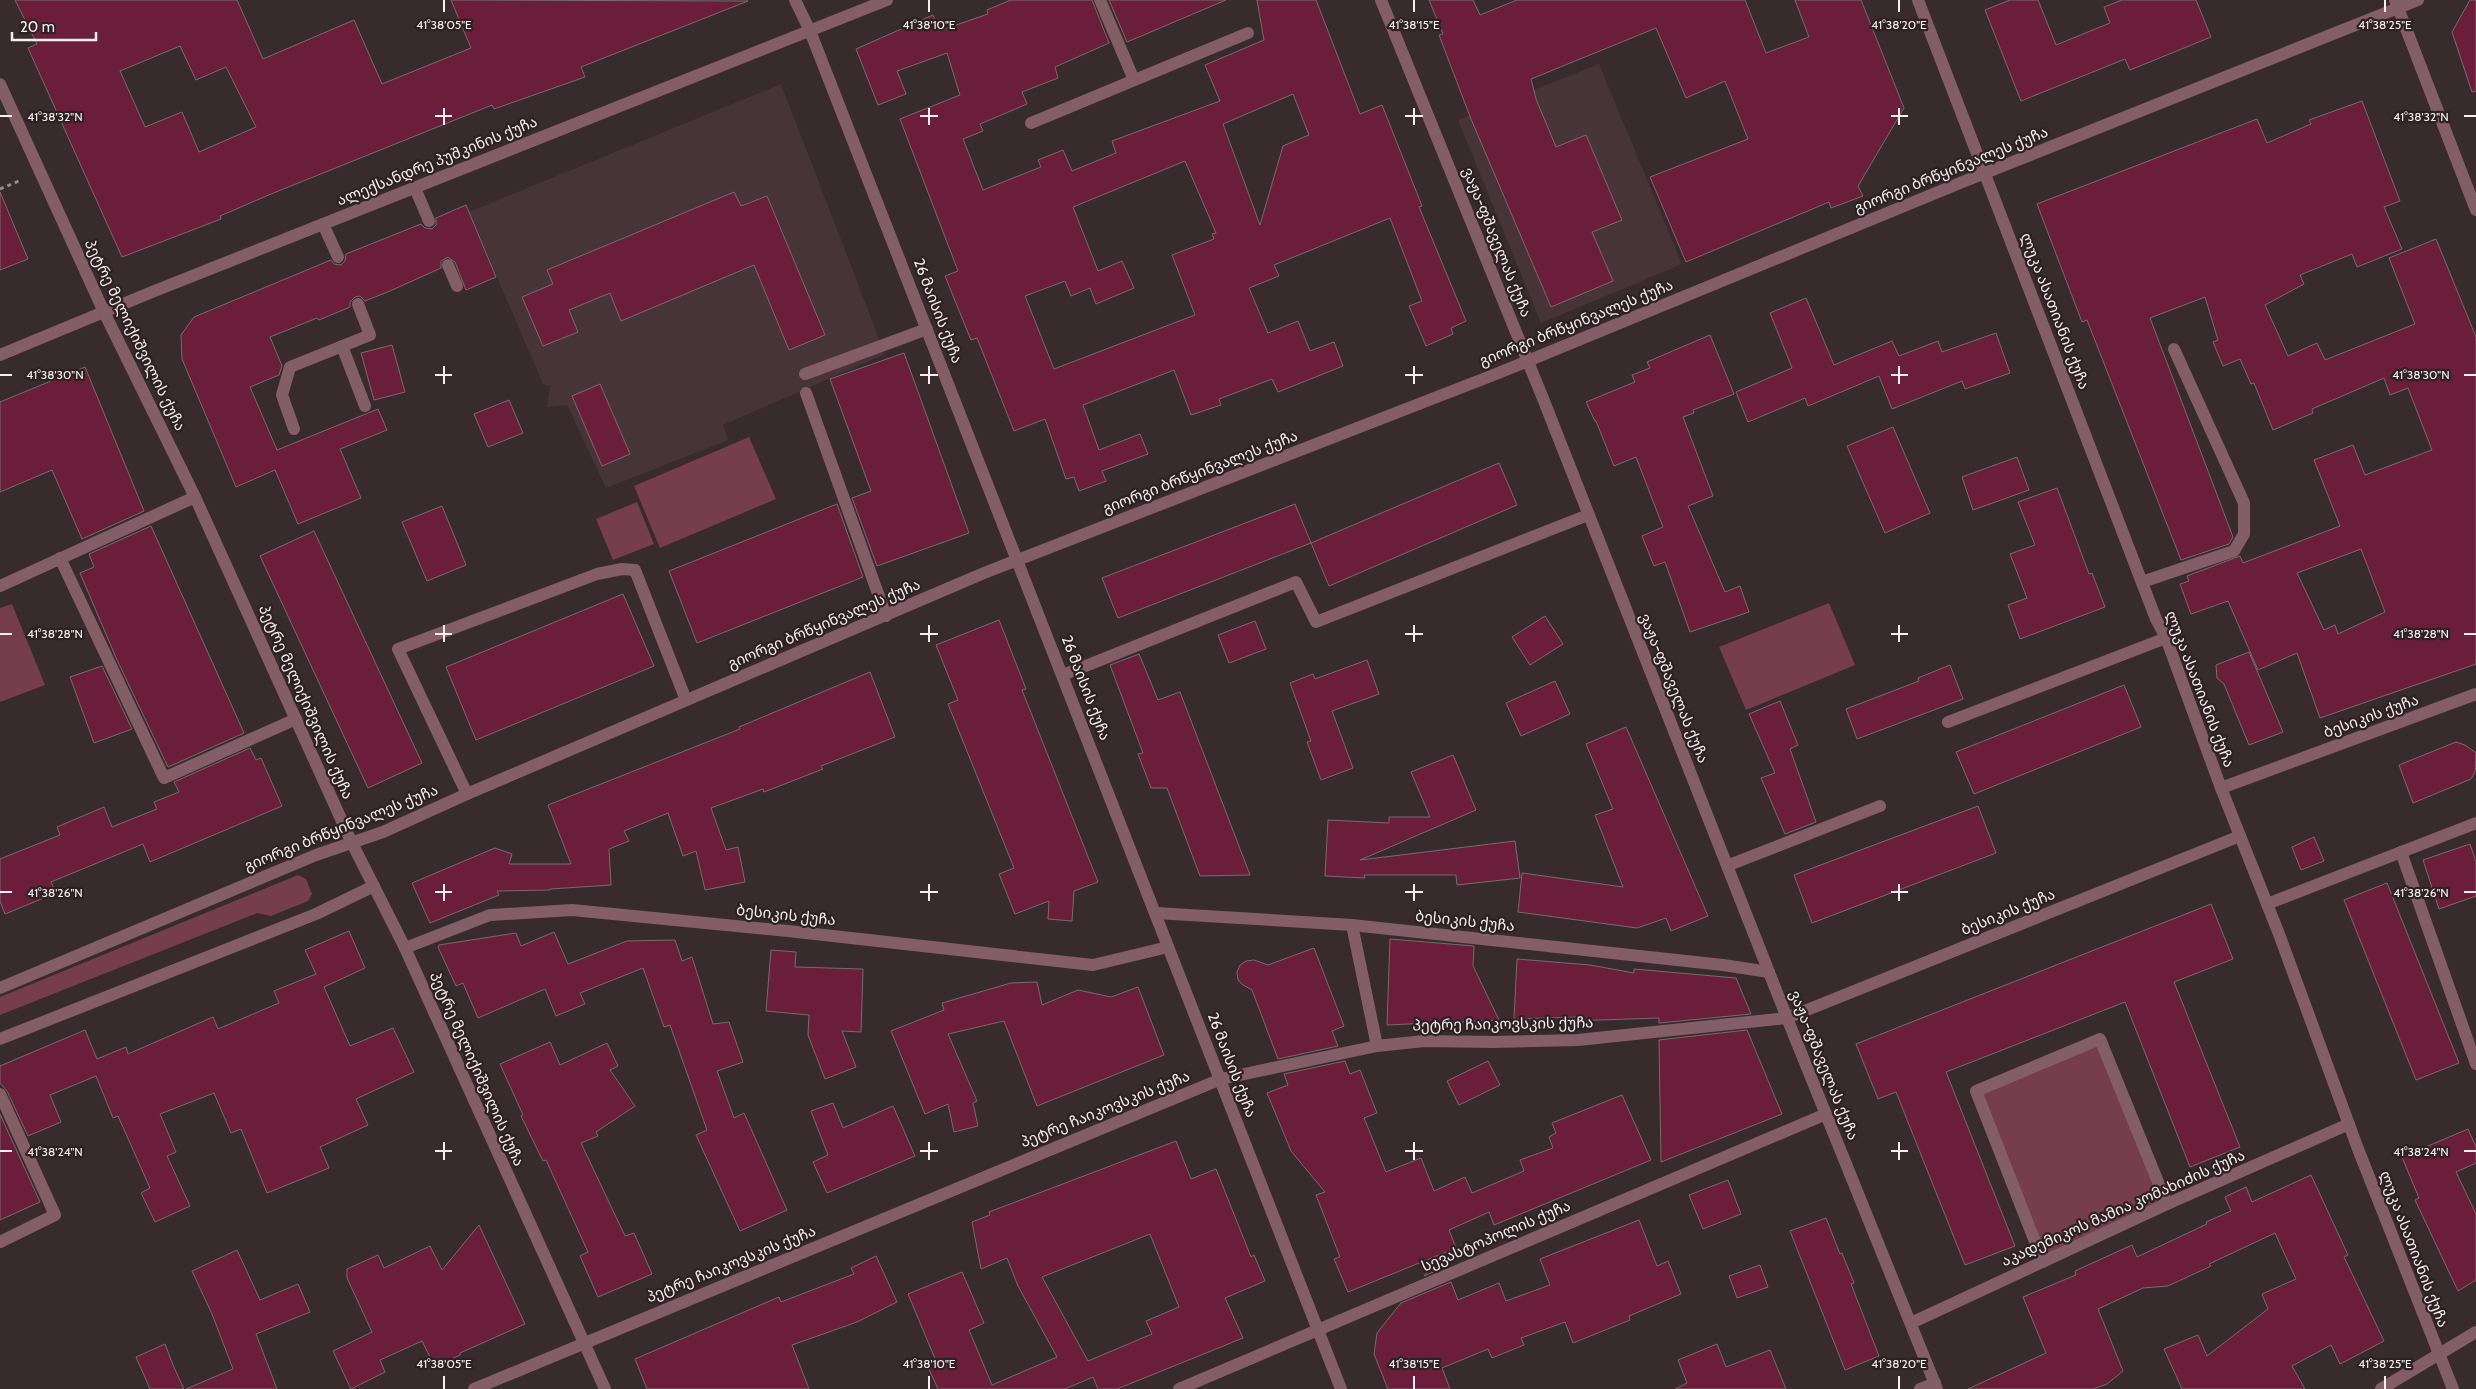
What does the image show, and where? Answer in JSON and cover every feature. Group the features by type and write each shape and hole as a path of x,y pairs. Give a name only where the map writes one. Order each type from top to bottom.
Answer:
{"street":[{"name":"26 მაისის ქუჩა","path":"795,0 810,31 1018,560 1341,1389"},
{"name":"ალექსანდრე პუშკინის ქუჩა","path":"0,355 887,0"},
{"path":"1100,0 1134,80"},
{"name":"ვაჟა-ფშაველას ქუჩა","path":"1381,0 1528,361 1787,1018 1936,1386"},
{"name":"ლუკა ასათიანის ქუჩა","path":"1918,0 2156,619 2166,638 2349,1124 2453,1389"},
{"name":"გიორგი ბრწყინვალეს ქუჩა","path":"0,988 351,841 382,832 686,700 1018,560 1528,361 2397,4 2418,0"},
{"path":"2397,4 2476,210"},
{"path":"1030,123 1248,32"},
{"name":"პეტრე მელიქიშვილის ქუჩა","path":"0,84 104,312 195,497 351,841 404,948 605,1389"},
{"path":"415,188 429,221"},
{"path":"324,224 338,258"},
{"path":"448,265 457,286"},
{"path":"294,429 282,395 290,367 370,335 358,304"},
{"path":"805,374 927,329"},
{"path":"342,346 365,406"},
{"path":"2142,582 2234,551 2244,534 2244,503 2174,349"},
{"path":"806,393 886,616"},
{"path":"0,586 195,497"},
{"path":"1063,675 1296,582 1316,622 1588,515"},
{"path":"60,558 164,778 296,719"},
{"path":"467,794 398,649 597,574 622,569 635,570 686,700"},
{"path":"1948,722 2166,638"},
{"name":"ბესიკის ქუჩა","path":"2221,788 2476,694"},
{"path":"1728,865 1880,806"},
{"path":"2267,904 2476,823"},
{"name":"ბესიკის ქუჩა","path":"1787,1018 2240,836"},
{"path":"2401,852 2476,1064"},
{"path":"0,1040 316,914 374,886"},
{"name":"ბესიკის ქუჩა","path":"404,948 490,915 572,910 788,931 1093,965 1168,947"},
{"name":"ბესიკის ქუჩა","path":"1156,913 1352,925 1723,965 1769,972"},
{"path":"1352,925 1378,1046"},
{"name":"პეტრე ჩაიკოვსკის ქუჩა","path":"474,1389 1221,1079 1378,1046 1424,1041 1578,1040 1787,1018"},
{"path":"2043,1262 1976,1091 2100,1039 2167,1204"},
{"path":"0,1094 55,1215 0,1242"},
{"name":"სევასტოპოლის ქუჩა","path":"1179,1389 1826,1114"},
{"name":"აკადემიკოს მამია კომახიძის ქუჩა","path":"1911,1323 2167,1204 2349,1124"},
{"path":"2382,1389 2476,1332"},
{"path":"1920,1389 1936,1386"}],"path":[{"path":"0,190 19,181"}],"shaded area":[{"path":"1599,64 1682,264 1541,323 1458,120"},
{"path":"781,84 885,354 723,425 728,440 606,488 567,405 547,407 550,386 543,384 469,212"},
{"path":"749,437 776,499 660,548 634,486"},
{"path":"637,502 654,544 613,560 596,519"},
{"path":"1829,603 1855,665 1746,710 1719,647"},
{"path":"12,604 45,685 0,702 0,608"},
{"path":"298,875 306,879 312,894 308,901 271,916 257,913 0,1015 0,997"},
{"path":"2100,1039 2167,1204 2043,1262 1976,1091"}],"building":[{"path":"15,0 237,0 263,59 354,20 382,84 471,48 451,0 748,1 581,67 585,77 494,109 492,105 271,194 220,216 221,219 122,257 28,48 37,44","holes":["180,46 196,80 226,67 256,127 199,152 182,112 145,127 120,71"]},
{"path":"1011,0 1092,0 1109,43 1055,67 1058,78 1022,92 1027,104 980,124 983,131 963,139 983,190 1041,167 1038,160 1063,150 1072,171 1116,153 1112,141 1220,101 1205,65 1264,40 1257,0 1316,0 1360,114 1382,105 1422,206 1419,207 1466,321 1451,328 1453,334 1426,346 1409,306 1422,301 1390,218 1274,265 1279,276 1249,288 1268,333 1298,321 1310,351 1334,342 1343,366 1278,392 1272,379 1219,399 1221,405 1191,415 1174,370 1083,405 1099,450 1140,434 1148,454 1102,471 1106,481 1079,491 1074,477 1066,479 1045,419 1014,431 977,338 971,340 945,276 958,271 900,119 960,95 947,53 897,71 906,94 878,105 856,49 933,15 939,31 988,14 987,10","holes":["1293,94 1309,135 1283,146 1260,225 1223,124","1185,161 1216,233 1212,234 1214,239 1172,255 1195,315 1054,369 1025,296 1065,281 1071,296 1090,288 1096,304 1134,288 1122,261 1098,271 1073,207"]},
{"path":"1109,0 1226,0 1127,42"},
{"path":"1429,0 1473,0 1480,15 1517,0 1745,0 1766,53 1809,37 1795,0 1861,0 1904,108 1858,186 1863,196 1831,208 1829,202 1686,262 1650,177 1748,139 1725,81 1686,98 1656,28 1531,79 1536,99 1556,147 1586,135 1622,220 1592,232 1613,281 1551,307 1471,119 1439,35 1443,34"},
{"path":"2010,0 2038,0 2056,45 2110,23 2104,7 2122,0 2196,0 2211,37 2130,70 2125,59 2021,101 1985,10"},
{"path":"2470,0 2476,0 2476,91 2472,92 2452,32"},
{"path":"2362,101 2400,201 2384,207 2402,249 2357,267 2352,254 2300,275 2304,284 2265,305 2288,356 2317,343 2325,360 2415,324 2389,258 2436,239 2476,337 2476,664 2320,718 2297,653 2258,670 2228,601 2191,614 2180,584 2189,581 2187,576 2240,556 2243,563 2340,526 2314,460 2353,445 2365,475 2432,450 2408,388 2390,395 2384,378 2312,409 2313,413 2273,430 2254,383 2251,384 2240,359 2223,366 2213,342 2218,340 2205,297 2150,318 2233,537 2229,544 2181,560 2087,320 2082,322 2037,204 2257,119 2267,143 2311,124 2309,120","holes":["2361,549 2385,612 2338,634 2335,625 2324,630 2297,573"]},
{"path":"0,192 28,259 0,270"},
{"path":"734,192 741,206 767,196 825,335 789,350 754,265 621,321 610,293 569,310 578,332 543,346 522,297 553,284 547,270"},
{"path":"466,205 496,277 466,290 455,262 448,257 441,261 441,268 390,291 365,301 360,296 355,297 350,302 350,307 270,337 282,366 279,375 250,387 277,450 378,409 387,430 340,449 361,498 298,524 275,470 236,487 182,359 181,335 194,317 331,260 334,264 341,265 345,261 346,254 421,224 425,228 432,229 436,225 436,218"},
{"path":"1806,298 1834,365 1892,341 1899,356 1938,341 1942,352 1996,333 2010,373 1965,389 1962,381 1892,409 1879,376 1808,406 1805,398 1748,422 1736,392 1792,368 1770,313"},
{"path":"1710,335 1734,394 1693,410 1694,413 1683,417 1713,496 1688,506 1725,592 1740,586 1749,612 1690,632 1665,562 1654,566 1642,536 1663,527 1636,457 1614,466 1596,421 1586,402 1635,382 1632,375 1650,368 1647,362"},
{"path":"392,345 405,392 374,400 361,353"},
{"path":"904,353 969,533 877,566 852,498 871,491 830,379"},
{"path":"85,367 144,511 82,539 52,470 0,492 0,402"},
{"path":"600,384 630,454 602,466 572,396"},
{"path":"509,400 523,433 488,447 474,414"},
{"path":"1893,427 1930,513 1885,533 1847,446"},
{"path":"2017,457 2029,490 1973,510 1962,477"},
{"path":"1499,463 1517,505 1329,586 1311,543"},
{"path":"2057,488 2089,574 2092,573 2105,607 2020,639 2008,605 2027,598 2010,554 2035,545 2018,502"},
{"path":"837,504 863,577 697,643 669,571"},
{"path":"1295,504 1311,543 1118,618 1102,578"},
{"path":"442,506 466,565 427,581 402,522"},
{"path":"151,526 244,733 168,767 117,660 80,573 94,567 89,554"},
{"path":"314,531 422,763 368,788 260,556"},
{"path":"623,594 654,666 476,740 446,667"},
{"path":"1545,616 1563,644 1530,665 1512,637"},
{"path":"999,620 1026,689 1022,690 1098,882 1074,891 1072,921 1048,919 1049,901 1015,914 999,874 1014,868 948,704 958,700 936,645"},
{"path":"1255,621 1266,649 1229,663 1218,635"},
{"path":"2249,652 2283,732 2249,745 2224,684 2217,678 2216,665"},
{"path":"1139,654 1158,700 1180,692 1250,875 1200,876 1167,788 1151,788 1138,754 1143,753 1110,665"},
{"path":"1367,660 1379,694 1332,711 1353,768 1321,780 1307,742 1311,741 1290,683 1313,674 1315,679"},
{"path":"1950,665 1963,699 1857,739 1846,709 1919,681 1918,678"},
{"path":"102,666 132,729 94,743 70,677"},
{"path":"870,672 895,737 821,766 823,769 764,792 763,789 711,808 726,850 738,847 745,882 705,890 696,851 683,856 668,813 624,831 629,841 609,849 611,885 550,890 497,891 499,895 430,923 412,883 495,848 512,854 509,864 571,864 548,805 740,729 739,727"},
{"path":"1555,681 1570,714 1521,736 1506,703"},
{"path":"2124,685 2141,727 1974,794 1956,752"},
{"path":"1780,701 1798,745 1790,749 1816,822 1785,834 1761,778 1775,773 1749,714"},
{"path":"1626,727 1708,916 1671,931 1666,918 1637,928 1518,912 1522,873 1623,887 1595,815 1613,809 1586,744"},
{"path":"2456,742 2465,745 2476,753 2475,772 2471,779 2413,803 2399,765"},
{"path":"250,748 256,760 261,758 282,806 150,862 143,844 51,882 56,893 5,914 0,901 0,859 60,835 57,827 104,807 112,827 157,809 154,802 179,792 174,782"},
{"path":"1453,755 1476,810 1360,860 1515,841 1520,878 1457,885 1456,875 1364,875 1365,878 1325,876 1328,820 1389,823 1389,817 1430,817 1411,772"},
{"path":"1978,806 1996,853 1812,923 1794,875"},
{"path":"2314,837 2324,861 2301,870 2292,847"},
{"path":"2470,844 2476,862 2476,896 2439,909 2423,860"},
{"path":"2387,883 2459,1063 2416,1080 2344,900"},
{"path":"2211,904 2233,959 2174,982 2240,1147 2190,1167 2125,1002 1946,1072 2015,1246 1965,1265 1896,1092 1878,1099 1856,1044"},
{"path":"349,931 365,968 324,987 350,1046 393,1028 414,1072 356,1099 368,1125 320,1147 329,1168 267,1193 241,1129 231,1133 214,1093 160,1114 176,1152 167,1156 190,1206 155,1222 141,1193 150,1188 118,1116 113,1118 96,1076 50,1095 61,1122 28,1136 7,1091 0,1083 0,1066 85,1030 97,1059 126,1047 128,1054 213,1017 218,1029 279,1003 274,991 316,974 305,950"},
{"path":"554,932 568,964 627,941 675,940 682,961 692,957 713,1024 729,1022 743,1062 717,1071 734,1118 744,1113 787,1210 740,1231 696,1135 707,1130 670,1025 664,1027 643,968 580,993 585,1004 556,1016 545,989 478,1018 463,983 456,986 438,947 439,945 516,933 521,946"},
{"path":"1390,939 1474,946 1473,966 1499,1020 1387,1025"},
{"path":"1314,948 1344,1026 1332,1031 1338,1046 1278,1059 1252,990 1238,980 1237,972 1240,965 1246,961 1254,960 1268,965"},
{"path":"771,950 796,952 795,967 863,969 861,1032 842,1031 856,1067 825,1079 808,1035 809,1015 766,1011"},
{"path":"1517,959 1590,965 1634,973 1634,969 1736,978 1751,1014 1659,1023 1659,1018 1570,1021 1579,1017 1514,1019"},
{"path":"1037,982 1042,1005 1078,990 1111,997 1138,987 1164,1055 1037,1106 1004,1021 948,1034 977,1101 973,1103 978,1126 954,1132 948,1104 925,1114 891,1031 944,1010 942,1003 1011,983"},
{"path":"1747,1030 1782,1114 1661,1162 1659,1040"},
{"path":"550,1042 560,1065 607,1043 618,1066 610,1070 635,1106 596,1132 598,1136 581,1143 625,1236 634,1233 652,1274 598,1297 580,1256 588,1252 546,1160 543,1161 521,1116 523,1115 500,1064"},
{"path":"1345,1061 1350,1074 1360,1070 1377,1113 1364,1118 1386,1172 1421,1158 1434,1191 1465,1177 1472,1193 1524,1171 1520,1160 1553,1148 1549,1137 1556,1133 1552,1123 1622,1095 1651,1160 1494,1225 1489,1212 1449,1230 1456,1248 1348,1292 1334,1259 1340,1257 1316,1195 1325,1192 1291,1151 1267,1093 1288,1085 1284,1074"},
{"path":"1488,1061 1500,1085 1459,1105 1447,1081"},
{"path":"833,1103 843,1128 893,1106 915,1156 827,1193 813,1162 828,1155 811,1111"},
{"path":"0,1114 40,1202 0,1220"},
{"path":"2468,1129 2476,1147 2476,1163 2456,1172 2476,1214 2476,1280 2458,1291 2415,1200 2419,1198 2402,1157"},
{"path":"1176,1141 1191,1179 1216,1169 1251,1257 1254,1255 1265,1281 1225,1298 1243,1338 1117,1389 1098,1389 1093,1377 1065,1389 938,1389 927,1365 936,1361 908,1294 962,1272 984,1323 969,1330 992,1385 1057,1357 1018,1286 1007,1258 981,1269 972,1222 990,1215 989,1212","holes":["1150,1234 1179,1307 1146,1321 1152,1334 1088,1361 1042,1277"]},
{"path":"2311,1175 2348,1255 2344,1257 2384,1341 2340,1364 2331,1345 2292,1366 2305,1389 2182,1389 2164,1349 2198,1335 2207,1356 2268,1309 2262,1294 2296,1279 2275,1233 2209,1264 2211,1266 2168,1286 2143,1288 2098,1309 2123,1371 2107,1384 2093,1389 1968,1389 2046,1353 2023,1297 2076,1275 2075,1271 2132,1245 2137,1257 2207,1224 2206,1222 2231,1211 2225,1197 2246,1187 2252,1202"},
{"path":"1728,1180 1741,1214 1703,1229 1689,1195"},
{"path":"1826,1218 1854,1283 1851,1284 1879,1356 1845,1370 1790,1231"},
{"path":"1639,1220 1657,1266 1668,1261 1681,1294 1629,1316 1630,1320 1573,1343 1565,1322 1521,1338 1524,1345 1492,1358 1488,1349 1442,1368 1450,1389 1388,1389 1374,1354 1377,1333 1401,1303 1451,1282 1458,1300 1499,1283 1506,1301 1550,1285 1540,1259"},
{"path":"479,1225 525,1324 460,1353 460,1355 435,1367 422,1341 380,1360 385,1372 351,1389 333,1351 372,1332 347,1278 347,1269 378,1255 384,1268 430,1246 442,1270"},
{"path":"237,1250 260,1300 298,1284 310,1312 256,1334 277,1389 186,1389 233,1369 212,1314 192,1271"},
{"path":"876,1256 897,1302 857,1322 792,1345 809,1389 647,1389 635,1359 779,1297 781,1302 854,1274 851,1268"},
{"path":"1440,1256 1445,1267 1424,1276"},
{"path":"1760,1265 1768,1287 1737,1298 1729,1276"},
{"path":"165,1344 184,1389 150,1389 136,1357"},
{"path":"1717,1344 1726,1367 1770,1350 1786,1389 1675,1389 1687,1383 1678,1360"}]}
